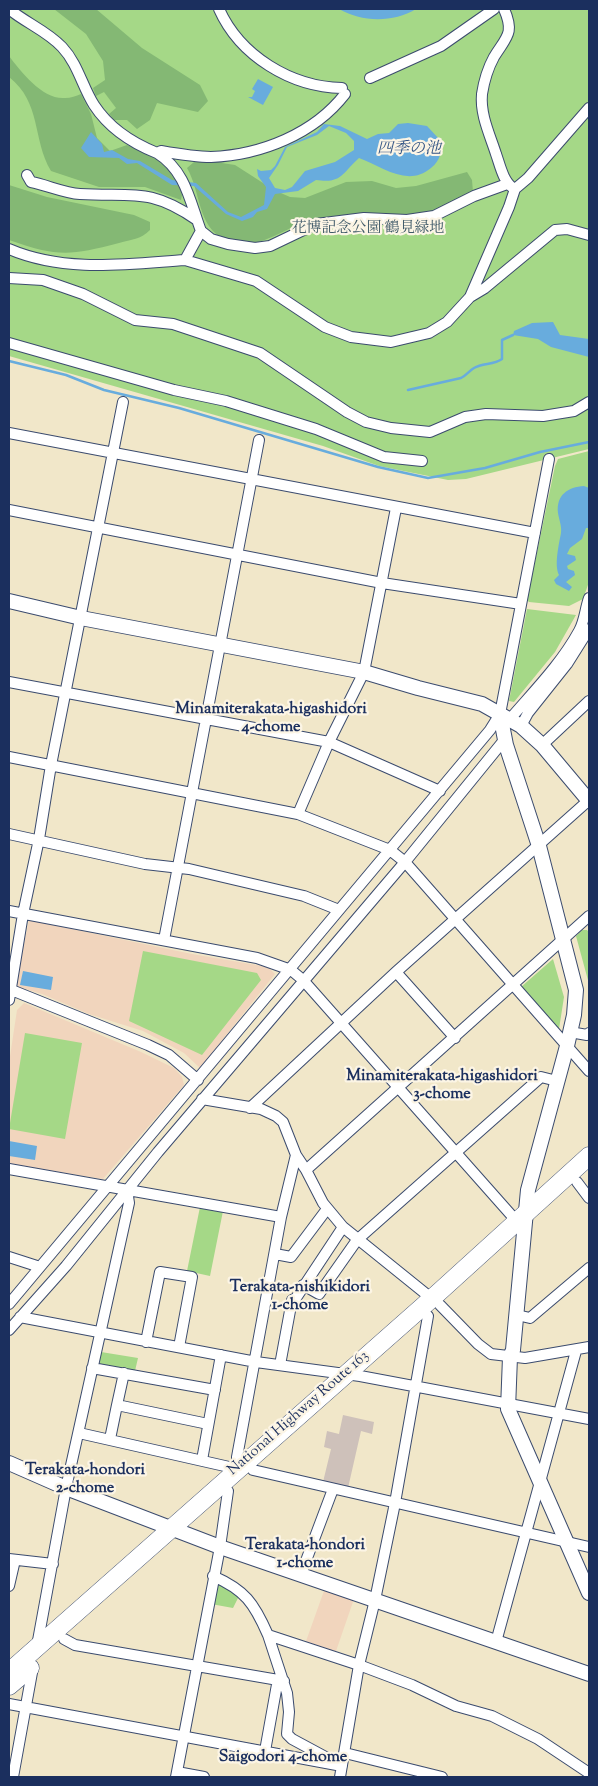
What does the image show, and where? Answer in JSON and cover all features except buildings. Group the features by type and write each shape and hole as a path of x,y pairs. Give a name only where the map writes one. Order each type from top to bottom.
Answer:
{"highway":[{"name":"National Highway Route 163","path":"9,1672 177,1530 433,1306 589,1156"},
{"name":"National Highway Route 163","path":"522,1222 583,1177"},
{"name":"National Highway Route 163","path":"9,1686 64,1639 177,1530 228,1491 245,1470"}],"street":[{"path":"10,9 30,25 52,37 63,48 72,60 94,105 122,136 167,160 180,176 188,191 201,231 211,239 228,244 255,248 270,246 316,224 364,218 407,220 434,216 474,196 511,186 528,178 589,108"},
{"path":"157,153 162,151 209,157 241,154 264,148 290,138 315,123 336,106 343,91 304,83 273,68 238,39 226,24 219,9"},
{"path":"370,78 441,46 494,9"},
{"path":"470,297 509,207 511,186 483,116 482,102 487,73 494,56 505,44 509,32 508,19 504,9"},
{"path":"27,175 31,182 78,194 153,196 171,203 197,220"},
{"path":"9,249 39,260 81,266 186,260 256,281 337,333 364,340 397,341 429,333 447,322 470,297 485,288 556,230 567,229 589,235"},
{"path":"186,260 201,231"},
{"path":"9,278 43,280 83,294 135,320 173,324 260,354 347,412 366,422 391,428 430,432 465,417 486,414 544,416 574,411 589,402"},
{"path":"9,342 174,390 226,401 316,430 384,457 422,461"},
{"path":"123,402 67,693 51,765 39,839 9,993 148,1045 169,1055 198,1080"},
{"path":"9,434 535,533"},
{"path":"164,940 205,719 239,555 259,440"},
{"path":"9,1330 66,1266 202,1099 405,862 504,739 511,720 521,604 549,460"},
{"path":"298,814 329,742 364,672 396,508"},
{"path":"9,510 382,583 521,604"},
{"path":"511,720 559,662 579,631 587,611 589,598"},
{"path":"9,601 81,618 222,643 364,672 482,704 511,720 542,745 589,800 396,972 250,1108"},
{"path":"9,1304 490,730 528,713 567,664 589,629"},
{"path":"9,682 329,742 440,791"},
{"path":"542,745 589,701"},
{"path":"504,739 539,846 576,990 567,1046 528,1190 522,1222 517,1316 510,1358 507,1404 589,1593"},
{"path":"9,757 298,814 390,850 405,862 589,1071"},
{"path":"9,834 39,839 145,864 178,867 304,896 339,910"},
{"path":"9,911 256,958 290,970 303,980 455,1152 522,1222"},
{"path":"306,1170 513,986 564,938 588,920"},
{"path":"396,972 455,1038"},
{"path":"570,1032 587,1035 589,1033"},
{"path":"303,1285 319,1294 357,1240 455,1152 541,1077 557,1081"},
{"path":"202,1099 250,1108 276,1116 283,1122 296,1155 327,1209 343,1227 491,1354 510,1358 525,1358 576,1351 589,1347"},
{"path":"245,1470 236,1457 256,1362 281,1217 296,1155"},
{"path":"9,1169 281,1217"},
{"path":"583,1177 589,1198"},
{"path":"14,1776 66,1488 129,1203 127,1190"},
{"path":"275,1254 291,1257 327,1209"},
{"path":"280,1365 292,1300 296,1298 343,1227"},
{"path":"9,1257 40,1267"},
{"path":"517,1316 530,1318 589,1268"},
{"path":"146,1342 160,1272 192,1277 179,1347"},
{"path":"340,1777 359,1665 376,1600 415,1386 433,1306"},
{"path":"20,1317 256,1362 352,1375 589,1419"},
{"path":"496,1642 576,1351"},
{"path":"202,1460 221,1355"},
{"path":"92,1368 215,1390"},
{"path":"110,1439 124,1373"},
{"path":"117,1405 208,1424"},
{"path":"79,1433 589,1547"},
{"path":"9,1463 66,1488 220,1547 589,1674"},
{"path":"301,1574 333,1489"},
{"path":"204,1777 177,1775 213,1576 220,1547 228,1491"},
{"path":"9,1586 12,1559 53,1564"},
{"path":"213,1576 240,1590 257,1611 268,1635 289,1704 287,1734 306,1748 342,1766"},
{"path":"268,1635 359,1665 412,1685 456,1706 492,1716 521,1729 589,1773"},
{"path":"64,1639 76,1645 281,1680"},
{"path":"265,1751 281,1680"},
{"path":"9,1704 342,1766"},
{"path":"345,1753 442,1777"}],"shaded area":[{"path":"29,920 192,954 268,967 275,974 200,1068 184,1053 143,1031 89,1014 42,994 15,986"},
{"path":"24,1003 141,1052 174,1068 182,1077 184,1085 103,1179 9,1164 9,1063 17,1010"},
{"path":"343,1415 374,1422 372,1434 361,1431 348,1488 323,1482 331,1449 324,1447 327,1431 339,1434"},
{"path":"325,1588 354,1599 335,1654 305,1644"}],"green space":[{"name":"花博記念公園 鶴見緑地","path":"9,9 589,9 589,449 466,479 448,480 379,466 323,446 9,356"},
{"path":"54,9 96,9 142,48 200,85 208,101 198,112 157,103 150,120 137,129 127,120 114,120 109,114 116,108 104,92 96,96 93,88 105,80 103,61 86,34"},
{"path":"9,56 33,84 49,95 65,98 81,94 91,114 97,138 110,151 127,145 160,162 171,173 183,190 181,200 145,187 99,187 51,171 45,159 27,98 9,77"},
{"path":"209,161 235,165 274,190 290,197 305,198 346,182 372,181 396,188 416,186 467,172 472,180 473,192 434,214 415,216 341,215 326,217 301,223 258,242 236,244 216,234 209,226 187,168 194,162"},
{"path":"9,185 47,197 134,215 150,222 150,230 136,239 75,252 52,252 26,246 9,240"},
{"path":"589,451 589,582 583,599 569,606 529,602 527,600 555,466 558,459"},
{"path":"527,609 576,615 555,652 514,702 509,701"},
{"path":"582,930 589,932 589,984 576,936"},
{"path":"143,951 257,973 261,980 202,1055 129,1021"},
{"path":"553,959 564,997 559,1029 521,987"},
{"path":"25,1033 82,1043 65,1139 9,1129"},
{"path":"200,1207 223,1211 210,1276 187,1271"},
{"path":"101,1352 138,1358 135,1371 99,1365"},
{"path":"216,1583 240,1594 233,1608 211,1604"}],"water":[{"path":"339,9 416,9 397,17 377,19 357,16"},
{"path":"258,79 273,87 263,105 248,97 252,97 255,91 252,89"},
{"name":"四季の池","path":"408,123 427,126 440,140 441,148 437,162 422,174 404,176 395,174 359,158 337,179 316,180 298,191 275,194 267,209 257,212 253,217 242,221 226,214 194,186 172,185 137,163 127,164 119,158 89,157 81,148 91,132 102,144 104,152 112,150 128,159 140,161 172,180 196,183 228,212 241,217 264,205 266,187 258,176 257,169 261,171 271,170 285,147 317,132 324,124 340,126 367,139 378,134 389,133 398,124","holes":["329,126 346,133 354,141 354,150 335,162 305,171 292,187 285,190 275,188 269,178 287,147 317,135"]},
{"path":"553,322 560,335 589,339 589,357 551,347 538,339 513,335 514,331 532,323"},
{"path":"584,486 589,488 589,528 586,528 582,539 570,548 567,554 575,556 576,560 567,566 568,569 574,571 575,575 566,582 572,587 569,591 556,584 554,580 559,575 557,560 561,525 558,507 564,493 573,488"},
{"path":"23,971 53,977 51,990 20,985"},
{"path":"9,1141 37,1146 35,1160 9,1156"}],"waterway":[{"path":"408,390 461,378 477,366 499,361 502,359 502,340 513,335"},
{"path":"9,361 66,375 104,390 179,408 378,467 428,478 485,468 540,452 589,442"}],"district":[{"name":"Minamiterakata-higashidori 4-chome","path":"271,719"},
{"name":"Minamiterakata-higashidori 3-chome","path":"442,1086"},
{"name":"Terakata-nishikidori 1-chome","path":"300,1297"},
{"name":"Terakata-hondori 2-chome","path":"85,1480"},
{"name":"Terakata-hondori 1-chome","path":"305,1555"},
{"name":"Saigodori 4-chome","path":"283,1758"}]}
